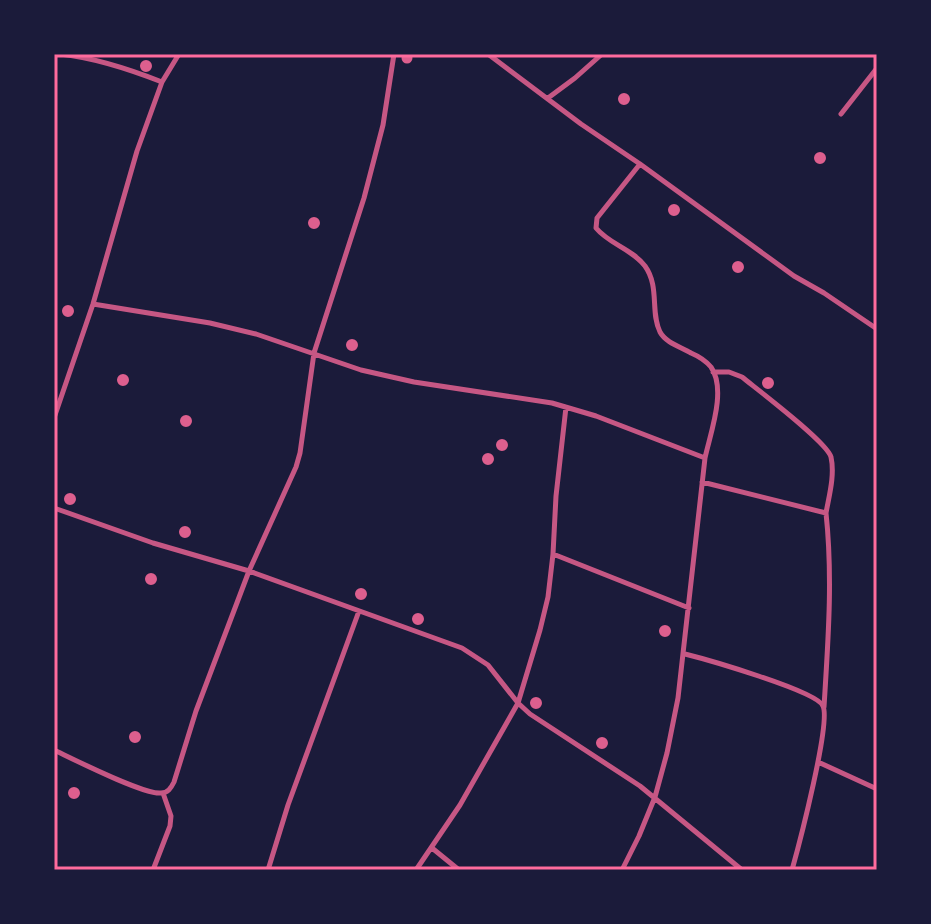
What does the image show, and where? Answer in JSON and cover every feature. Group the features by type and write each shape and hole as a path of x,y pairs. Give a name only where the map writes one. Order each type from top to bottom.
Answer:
{"street":[{"path":"60,54 107,63 162,82"},
{"path":"54,418 93,304 137,151 162,82 179,54"},
{"path":"54,750 154,793 163,793 174,782 196,711 249,571 296,467 314,353 364,198 383,125 394,54"},
{"path":"488,54 794,276 877,329"},
{"path":"548,98 602,54"},
{"path":"841,114 877,68"},
{"path":"622,870 655,797 667,753 685,654 705,458 718,401 709,365 664,337 659,329 655,293 646,268 596,228 597,218 640,164"},
{"path":"93,304 256,334 361,370 414,382 566,407 705,458"},
{"path":"713,372 729,372 742,377 828,449 831,460 832,476 826,513 830,554 825,719 792,870"},
{"path":"416,870 460,805 518,703 548,597 566,407"},
{"path":"702,482 826,513"},
{"path":"54,508 153,543 249,571 462,648 488,665 518,703 542,724 655,797 742,870"},
{"path":"553,554 690,608"},
{"path":"268,870 288,805 359,611"},
{"path":"685,654 802,692 824,707"},
{"path":"818,762 877,789"},
{"path":"153,870 170,826 171,816 163,793"},
{"path":"432,848 459,870"}],"building":[{"path":"407,52 413,58 407,64 401,58"},
{"path":"146,60 152,66 146,72 140,66"},
{"path":"624,93 630,99 624,105 618,99"},
{"path":"820,152 826,158 820,164 814,158"},
{"path":"674,204 680,210 674,216 668,210"},
{"path":"314,217 320,223 314,229 308,223"},
{"path":"738,261 744,267 738,273 732,267"},
{"path":"68,305 74,311 68,317 62,311"},
{"path":"352,339 358,345 352,351 346,345"},
{"path":"123,374 129,380 123,386 117,380"},
{"path":"768,377 774,383 768,389 762,383"},
{"path":"186,415 192,421 186,427 180,421"},
{"path":"502,439 508,445 502,451 496,445"},
{"path":"488,453 494,459 488,465 482,459"},
{"path":"70,493 76,499 70,505 64,499"},
{"path":"185,526 191,532 185,538 179,532"},
{"path":"151,573 157,579 151,585 145,579"},
{"path":"361,588 367,594 361,600 355,594"},
{"path":"418,613 424,619 418,625 412,619"},
{"path":"665,625 671,631 665,637 659,631"},
{"path":"536,697 542,703 536,709 530,703"},
{"path":"135,731 141,737 135,743 129,737"},
{"path":"602,737 608,743 602,749 596,743"},
{"path":"74,787 80,793 74,799 68,793"}]}
